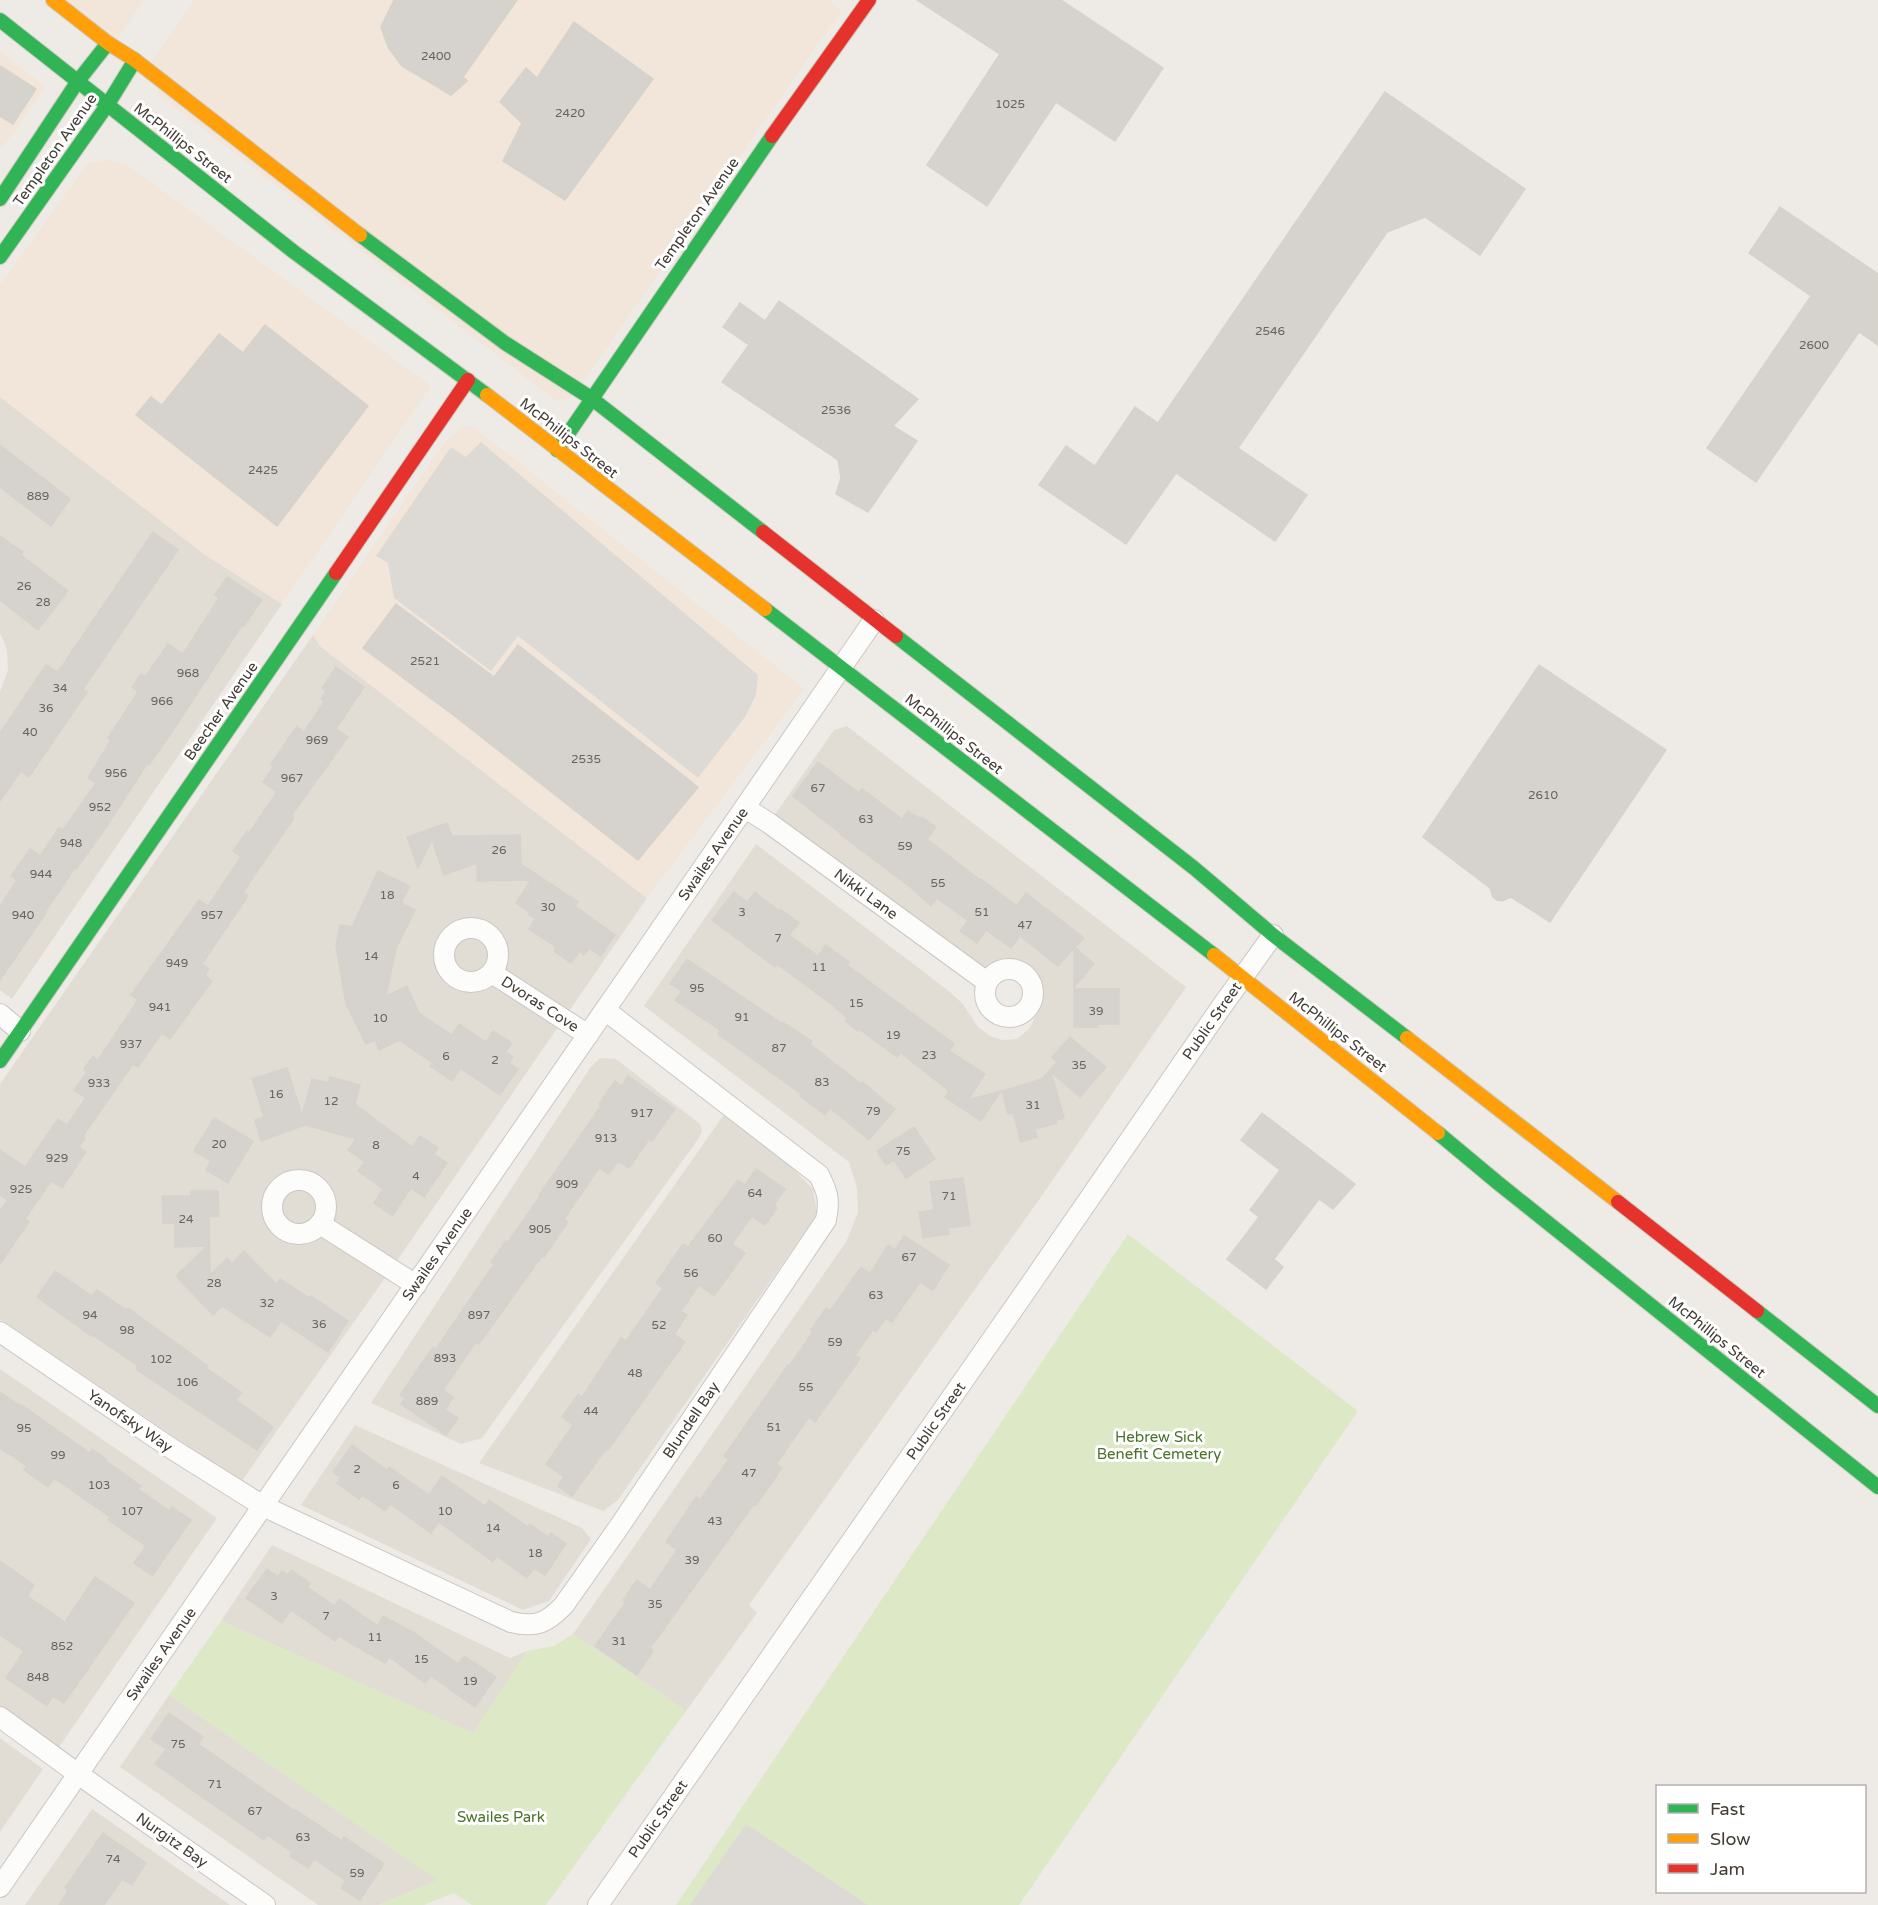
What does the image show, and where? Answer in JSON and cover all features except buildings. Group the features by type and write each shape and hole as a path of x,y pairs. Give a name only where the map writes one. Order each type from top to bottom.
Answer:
{"main road":[{"path":"53,0 505,343 591,398 1194,868 1273,935 1519,1124 1878,1406"},
{"name":"Templeton Avenue","path":"557,450 779,126 869,0"},
{"name":"McPhillips Street","path":"0,20 294,252 468,380 1242,978 1878,1487"},
{"name":"Templeton Avenue","path":"0,199 78,81 108,43"},
{"name":"Templeton Avenue","path":"0,256 108,104 135,60"},
{"name":"Beecher Avenue","path":"0,1061 468,380"}],"street":[{"name":"Swailes Avenue","path":"0,1887 874,620"},
{"name":"Nikki Lane","path":"745,808 769,823 987,982"},
{"name":"Public Street","path":"598,1905 1273,935"},
{"name":"Dvoras Cove","path":"492,973 588,1035"},
{"name":"Blundell Bay","path":"263,1506 511,1622 525,1625 537,1624 554,1616 619,1527 826,1220 829,1207 828,1193 819,1175 605,1011"},
{"path":"0,1014 20,1031"},
{"path":"320,1224 416,1285"},
{"name":"Yanofsky Way","path":"0,1332 169,1447 263,1506"},
{"name":"Nurgitz Bay","path":"0,1717 265,1905"}],"shaded area":[{"path":"58,0 144,0 115,43"},
{"path":"194,0 829,0 842,10 581,385 570,398 555,400 159,95 152,61"},
{"path":"0,52 46,87 0,151"},
{"path":"108,160 127,165 431,386 282,604 204,554 0,397 0,285 87,164"},
{"path":"0,397 204,554 282,604 12,999 0,990 0,692 8,670 7,650 0,633"},
{"path":"471,425 804,689 647,898 320,646 313,635 444,443 460,428"},
{"path":"481,442 758,675 756,695 745,717 698,778 518,636 491,671 394,598 388,563 376,556 451,447 466,457"},
{"path":"313,635 320,646 647,898 383,1281 241,1482 0,1319 0,1084"},
{"path":"847,726 1186,987 1041,1197 749,1605 757,1613 686,1711 573,1634 846,1242 858,1213 857,1188 849,1162 644,1006 756,844 950,992 963,1004 978,1027 990,1036 1003,1040 1017,1039 1029,1029 1037,1013 1035,995 1020,980 995,975 967,974 769,823 834,730"},
{"path":"600,1058 616,1059 700,1124 702,1131 699,1138 482,1438 461,1444 371,1403 590,1068"},
{"path":"730,1106 813,1189 817,1214 618,1500 603,1511 479,1463"},
{"path":"0,1369 217,1518 59,1747 0,1707"},
{"path":"355,1425 582,1528 591,1539 549,1601 523,1610 301,1505"},
{"path":"272,1545 510,1658 527,1651 473,1734 221,1621"},
{"path":"169,1695 438,1880 379,1905 318,1905 120,1767"},
{"path":"0,1738 43,1769 0,1832"},
{"path":"92,1809 230,1905 25,1905"},
{"path":"746,1824 868,1905 690,1905"}],"green space":[{"name":"Hebrew Sick Benefit Cemetery","path":"1128,1234 1358,1411 1019,1905 676,1905"},
{"name":"Swailes Park","path":"221,1621 473,1733 527,1651 554,1646 573,1634 686,1711 546,1905 472,1905 454,1893 424,1905 380,1905 437,1880 169,1695"}],"traffic: fast":[{"path":"0,20 294,252 487,395"},
{"path":"0,199 78,81 108,43"},
{"path":"0,257 108,104 135,60"},
{"path":"557,450 772,136"},
{"path":"360,235 505,343 591,398 763,532"},
{"path":"0,1061 336,573"},
{"path":"765,609 1214,955"},
{"path":"896,636 1194,868 1273,935 1407,1038"},
{"path":"1438,1133 1878,1487"},
{"path":"1757,1311 1878,1406"}],"traffic: slow":[{"path":"53,0 108,43 135,60 360,235"},
{"path":"487,395 765,609"},
{"path":"1214,955 1438,1133"},
{"path":"1407,1038 1618,1202"}],"traffic: jam":[{"path":"772,136 869,0"},
{"path":"336,573 468,380"},
{"path":"763,532 896,636"},
{"path":"1618,1202 1757,1311"}]}
